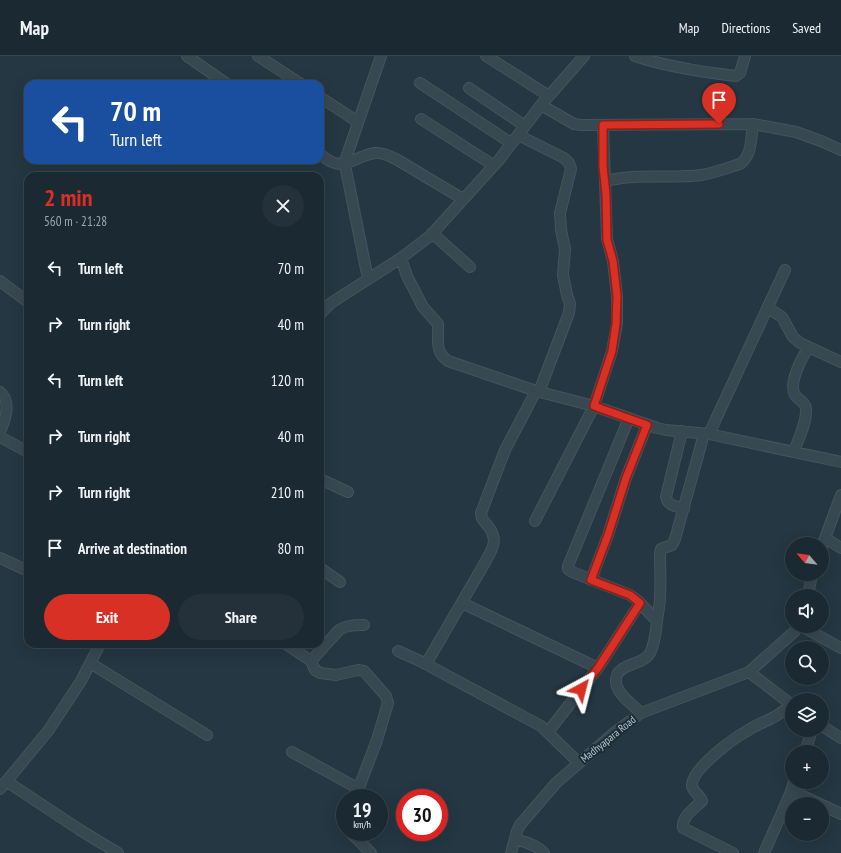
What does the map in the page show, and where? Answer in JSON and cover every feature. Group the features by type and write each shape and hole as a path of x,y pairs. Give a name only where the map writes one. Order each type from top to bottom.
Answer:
{"street":[{"path":"187,56 221,80"},
{"path":"258,56 295,80"},
{"path":"368,278 345,165 346,158 381,56"},
{"path":"486,56 549,96"},
{"path":"324,310 331,303 368,278 401,258 432,233 493,165 541,105 584,56"},
{"path":"635,56 650,61 710,73 736,76 740,73 745,56"},
{"path":"420,83 514,139 564,158 569,163 571,168 560,213 561,230 565,249 563,275 570,304 569,313 537,391 505,450 481,513 481,519 493,533 495,539 483,566 426,664"},
{"path":"469,88 525,126"},
{"path":"324,100 358,122"},
{"path":"541,105 574,124 753,124 796,132 841,150"},
{"path":"421,120 493,165"},
{"path":"606,181 639,177 702,175 740,164 745,160 748,154 753,124"},
{"path":"535,520 594,406 612,351 616,324 617,296 613,261 607,240 606,181 603,166 603,125"},
{"path":"324,158 328,162 345,165 375,153 384,154 396,159 463,199"},
{"path":"432,233 470,267"},
{"path":"401,258 407,276 423,307 438,324 438,346 442,356 448,361 537,391 594,406 647,425 666,430 706,434 841,462"},
{"path":"641,712 617,688 616,678 618,673 629,665 643,661 653,648 660,596 660,554 662,549 672,545 675,539 706,434 785,270"},
{"path":"0,281 24,299"},
{"path":"768,308 782,317 793,337 800,344 841,362"},
{"path":"794,452 804,420 806,408 803,402 794,394 792,386 808,348"},
{"path":"0,392 4,395 7,405 7,414 0,432"},
{"path":"629,418 568,569 591,580 630,595 657,621"},
{"path":"591,580 608,535 626,478 647,425"},
{"path":"682,431 666,497 667,502 671,505 684,509"},
{"path":"0,437 24,450"},
{"path":"324,481 348,492"},
{"path":"826,537 838,515 841,495"},
{"path":"829,544 841,548"},
{"path":"0,558 24,569"},
{"path":"324,571 340,582"},
{"path":"462,603 598,668"},
{"path":"548,732 598,668 640,603"},
{"path":"324,647 339,630 354,625 364,625"},
{"name":"Madhyapara Road","path":"511,853 514,839 520,825 524,820 556,783 615,732 641,712 749,672 793,633"},
{"path":"813,633 841,648"},
{"path":"98,648 80,681 48,731 3,785 118,853"},
{"path":"292,648 311,661 316,670 320,673 336,674 358,670 364,671 386,696 388,703 377,740 359,789"},
{"path":"311,661 323,648"},
{"path":"398,651 426,664 541,726 579,763"},
{"path":"90,663 207,735"},
{"path":"749,672 785,700"},
{"path":"733,853 683,828 682,824 684,818 702,801 701,797 692,787 692,781 698,771 727,745 747,731 785,710"},
{"path":"829,730 841,738"},
{"path":"292,752 349,789"},
{"path":"764,853 792,789"},
{"path":"797,789 809,797"},
{"path":"829,809 841,814"},
{"path":"514,839 530,844 542,850 544,853"},
{"path":"359,841 371,853"}],"route":[{"path":"581,689 598,668 640,603 630,595 591,580 608,535 626,478 647,425 594,406 612,351 616,324 617,296 613,261 607,240 606,181 603,166 603,125 719,124"}]}
